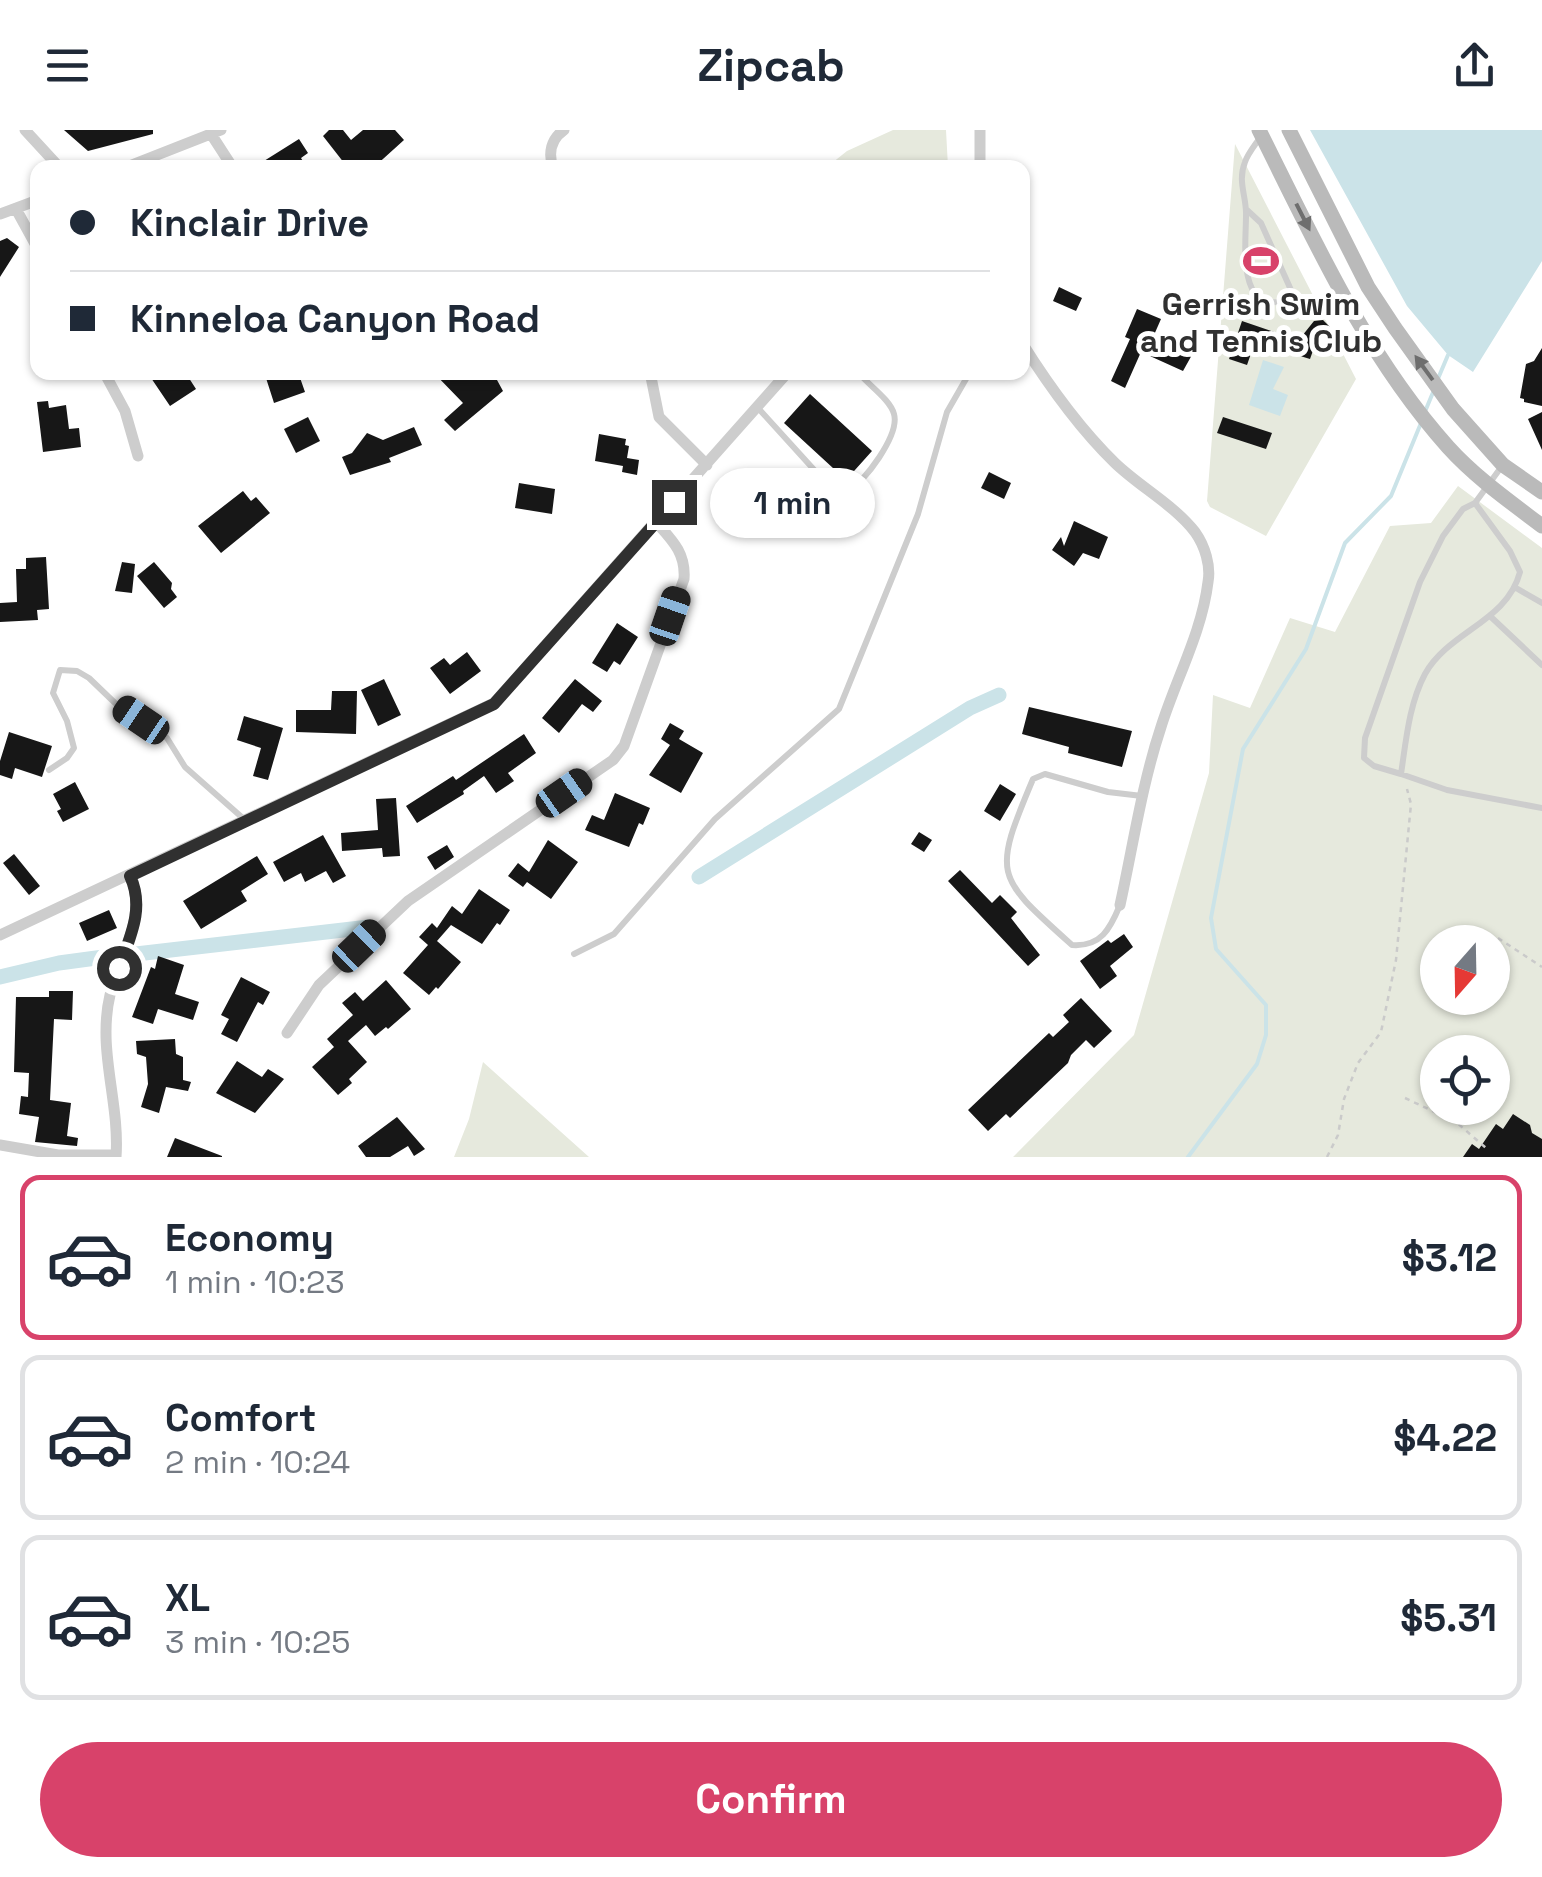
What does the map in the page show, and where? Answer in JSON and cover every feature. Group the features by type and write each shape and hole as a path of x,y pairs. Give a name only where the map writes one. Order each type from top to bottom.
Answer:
{"main road":[{"path":"1289,130 1368,288 1395,328 1453,409 1503,465 1542,492"},
{"path":"1260,132 1331,273 1388,370 1449,448 1488,485 1542,526"}],"street":[{"path":"25,130 53,160"},
{"path":"552,160 554,138 564,130"},
{"path":"980,130 980,160"},
{"path":"144,160 216,132 228,160"},
{"path":"0,214 30,203"},
{"path":"16,208 30,234"},
{"path":"1030,356 1052,392 1113,462 1180,516 1198,535 1207,556 1209,580 1160,730 1120,904"},
{"path":"108,380 124,411 138,456"},
{"path":"651,380 660,417 707,465"},
{"path":"0,935 494,704 781,380"},
{"path":"287,1034 319,984 408,901 613,760 624,746 684,579 678,547 656,522"},
{"path":"0,1145 58,1155 116,1156 118,1123 105,1034 110,996 137,914 137,892 130,876"}],"lane":[{"path":"1247,210 1261,223 1291,290 1289,299 1278,303 1253,292 1246,272 1247,210 1240,186 1244,163 1260,132"},
{"path":"758,407 826,484 847,492 866,477 894,424 892,409 866,380"},
{"path":"574,954 614,934 715,819 839,710 918,514 946,412 965,380"},
{"path":"1503,465 1443,536 1420,582 1366,738 1364,758 1374,766 1447,790 1542,808"},
{"path":"1401,774 1415,698 1426,672 1454,640 1491,618 1516,588 1520,572 1515,561 1474,503"},
{"path":"1516,588 1542,603"},
{"path":"1491,618 1542,665"},
{"path":"48,770 67,758 74,748 67,721 53,693 60,670 77,671 167,738 185,766 246,821"},
{"path":"1120,904 1110,928 1098,940 1084,946 1072,945 1012,886 1005,852 1033,779 1046,774 1108,792 1144,796"}],"path":[{"path":"1327,1157 1338,1135 1344,1100 1358,1064 1381,1032 1396,960 1410,804 1401,774"},
{"path":"1510,946 1542,968"},
{"path":"1406,1098 1456,1122 1486,1148"}],"shaded area":[{"path":"893,130 946,130 948,160 836,160"},
{"name":"Gerrish Swim and Tennis Club","path":"1235,144 1356,379 1266,536 1210,507 1207,501"},
{"path":"1458,486 1542,548 1542,1157 1013,1157 1134,1035 1209,773 1213,695 1250,708 1290,618 1335,632 1390,526 1431,523"},
{"path":"483,1062 589,1157 454,1157 469,1119"}],"water":[{"path":"1310,130 1542,130 1542,261 1473,372 1448,355 1407,306"},
{"path":"1263,360 1284,367 1273,389 1288,395 1280,416 1249,405"}],"building":[{"path":"64,130 153,130 153,134 88,151"},
{"path":"329,130 343,130 351,140 363,130 395,130 404,140 382,160 342,160 323,136"},
{"path":"299,139 308,153 302,160 266,160"},
{"path":"7,238 19,247 0,277 0,241"},
{"path":"1059,287 1082,298 1076,311 1053,301"},
{"path":"1137,309 1161,319 1154,335 1193,353 1183,371 1141,352 1125,388 1111,381 1130,339 1125,337"},
{"path":"1323,320 1330,327 1330,336 1315,345 1310,359 1255,342 1247,365 1229,359 1242,321 1277,333 1279,328 1302,336 1314,321"},
{"path":"1542,348 1542,406 1520,398 1526,364 1534,361"},
{"path":"152,380 190,380 196,389 170,406"},
{"path":"267,380 301,380 305,392 274,403"},
{"path":"441,380 497,380 503,391 455,431 444,420 463,403"},
{"path":"810,394 872,451 846,480 784,423"},
{"path":"48,401 49,408 66,405 69,429 79,428 81,447 43,452 37,402"},
{"path":"1542,412 1542,450 1528,419"},
{"path":"308,417 320,441 296,453 284,429"},
{"path":"1223,417 1272,433 1266,449 1217,433"},
{"path":"414,427 422,445 389,458 391,462 350,475 342,457 352,453 367,433 383,440"},
{"path":"599,434 626,439 627,458 639,460 637,475 622,472 623,466 595,461"},
{"path":"989,472 1011,483 1004,499 981,488"},
{"path":"519,483 555,489 552,514 515,508"},
{"path":"243,491 251,501 256,497 270,513 221,553 198,526"},
{"path":"1074,521 1108,537 1099,559 1083,553 1074,566 1052,550 1061,537 1064,546"},
{"path":"46,557 49,609 37,610 38,620 0,622 0,603 17,602 16,569 26,569 26,558"},
{"path":"122,562 135,564 132,593 115,591"},
{"path":"154,562 172,583 177,597 164,608 137,576"},
{"path":"617,623 638,637 620,665 614,661 607,672 592,663"},
{"path":"467,652 481,671 450,694 430,668 444,658 450,665"},
{"path":"384,679 401,715 378,726 361,690"},
{"path":"575,679 602,701 593,712 582,704 559,733 542,718"},
{"path":"332,691 357,691 356,734 296,732 296,710 331,710"},
{"path":"1029,707 1132,731 1122,767 1068,753 1069,747 1022,734"},
{"path":"244,716 283,728 268,780 253,776 261,748 237,740"},
{"path":"670,723 684,731 679,739 703,753 681,793 649,775 670,745 661,739"},
{"path":"9,732 52,746 42,777 15,768 12,779 0,775"},
{"path":"524,734 536,753 508,773 514,781 496,793 484,776 464,794 417,823 406,806 453,776 456,780"},
{"path":"75,782 89,809 63,822 53,794"},
{"path":"1000,784 1016,794 1000,821 984,811"},
{"path":"615,793 650,808 629,847 585,830 592,815 604,820"},
{"path":"396,798 400,856 383,857 382,848 342,851 341,833 378,830 376,799"},
{"path":"919,832 932,840 924,852 911,844"},
{"path":"323,835 346,876 333,883 326,871 305,882 301,873 284,882 273,862"},
{"path":"548,840 578,862 551,899 527,882 523,887 508,876 518,863 529,872"},
{"path":"447,845 454,857 435,870 427,857"},
{"path":"14,854 40,886 29,895 3,863"},
{"path":"257,856 268,874 241,891 247,901 201,929 183,901"},
{"path":"960,870 992,903 1000,895 1017,912 1011,918 1040,955 1028,966 948,881"},
{"path":"479,889 510,910 482,944 451,925 437,941 461,962 429,995 403,973 428,945 419,937 432,923 437,928 452,906 462,914"},
{"path":"109,910 117,928 87,941 79,923"},
{"path":"1124,934 1133,947 1110,966 1117,976 1100,989 1080,961 1108,940 1111,943"},
{"path":"158,956 184,965 175,994 199,1002 193,1020 158,1009 153,1024 132,1017"},
{"path":"241,977 270,992 263,1005 258,1002 237,1042 221,1034 229,1019 221,1015"},
{"path":"386,980 411,1009 375,1036 366,1025 348,1041 367,1062 338,1095 312,1067 334,1047 327,1039 353,1015 342,1003 355,992 363,1001"},
{"path":"49,991 73,991 72,1020 54,1019 50,1100 71,1103 67,1136 78,1138 77,1146 35,1142 39,1117 19,1114 21,1096 28,1097 29,1073 14,1072 16,997 49,997"},
{"path":"1081,998 1112,1031 1094,1048 1086,1040 1068,1063 1010,1118 1006,1114 988,1131 968,1110 1049,1033 1053,1037 1069,1022 1063,1015"},
{"path":"175,1039 176,1054 183,1057 183,1080 191,1082 188,1091 166,1087 159,1113 141,1107 148,1084 146,1057 137,1054 136,1041"},
{"path":"237,1061 262,1077 268,1069 284,1079 255,1113 216,1093"},
{"path":"1513,1114 1542,1139 1542,1157 1463,1157 1472,1144 1479,1149 1495,1125 1503,1129 1510,1125"},
{"path":"397,1117 425,1149 414,1156 408,1146 390,1157 366,1157 358,1146"},
{"path":"175,1138 222,1156 222,1157 167,1157"}],"waterway":[{"path":"1437,381 1448,355"},
{"path":"1424,414 1434,390"},
{"path":"1188,1157 1257,1064 1266,1035 1266,1005 1216,949 1211,918 1243,749 1306,649 1345,543 1391,496 1421,423"},
{"path":"699,877 970,708 999,695"},
{"path":"136,954 369,927"},
{"path":"0,977 111,956"}],"place":[{"name":"Gerrish Swim and Tennis Club","path":"1261,261"}],"route":[{"path":"119,968 137,914 137,892 130,876 494,704 674,502"}]}
